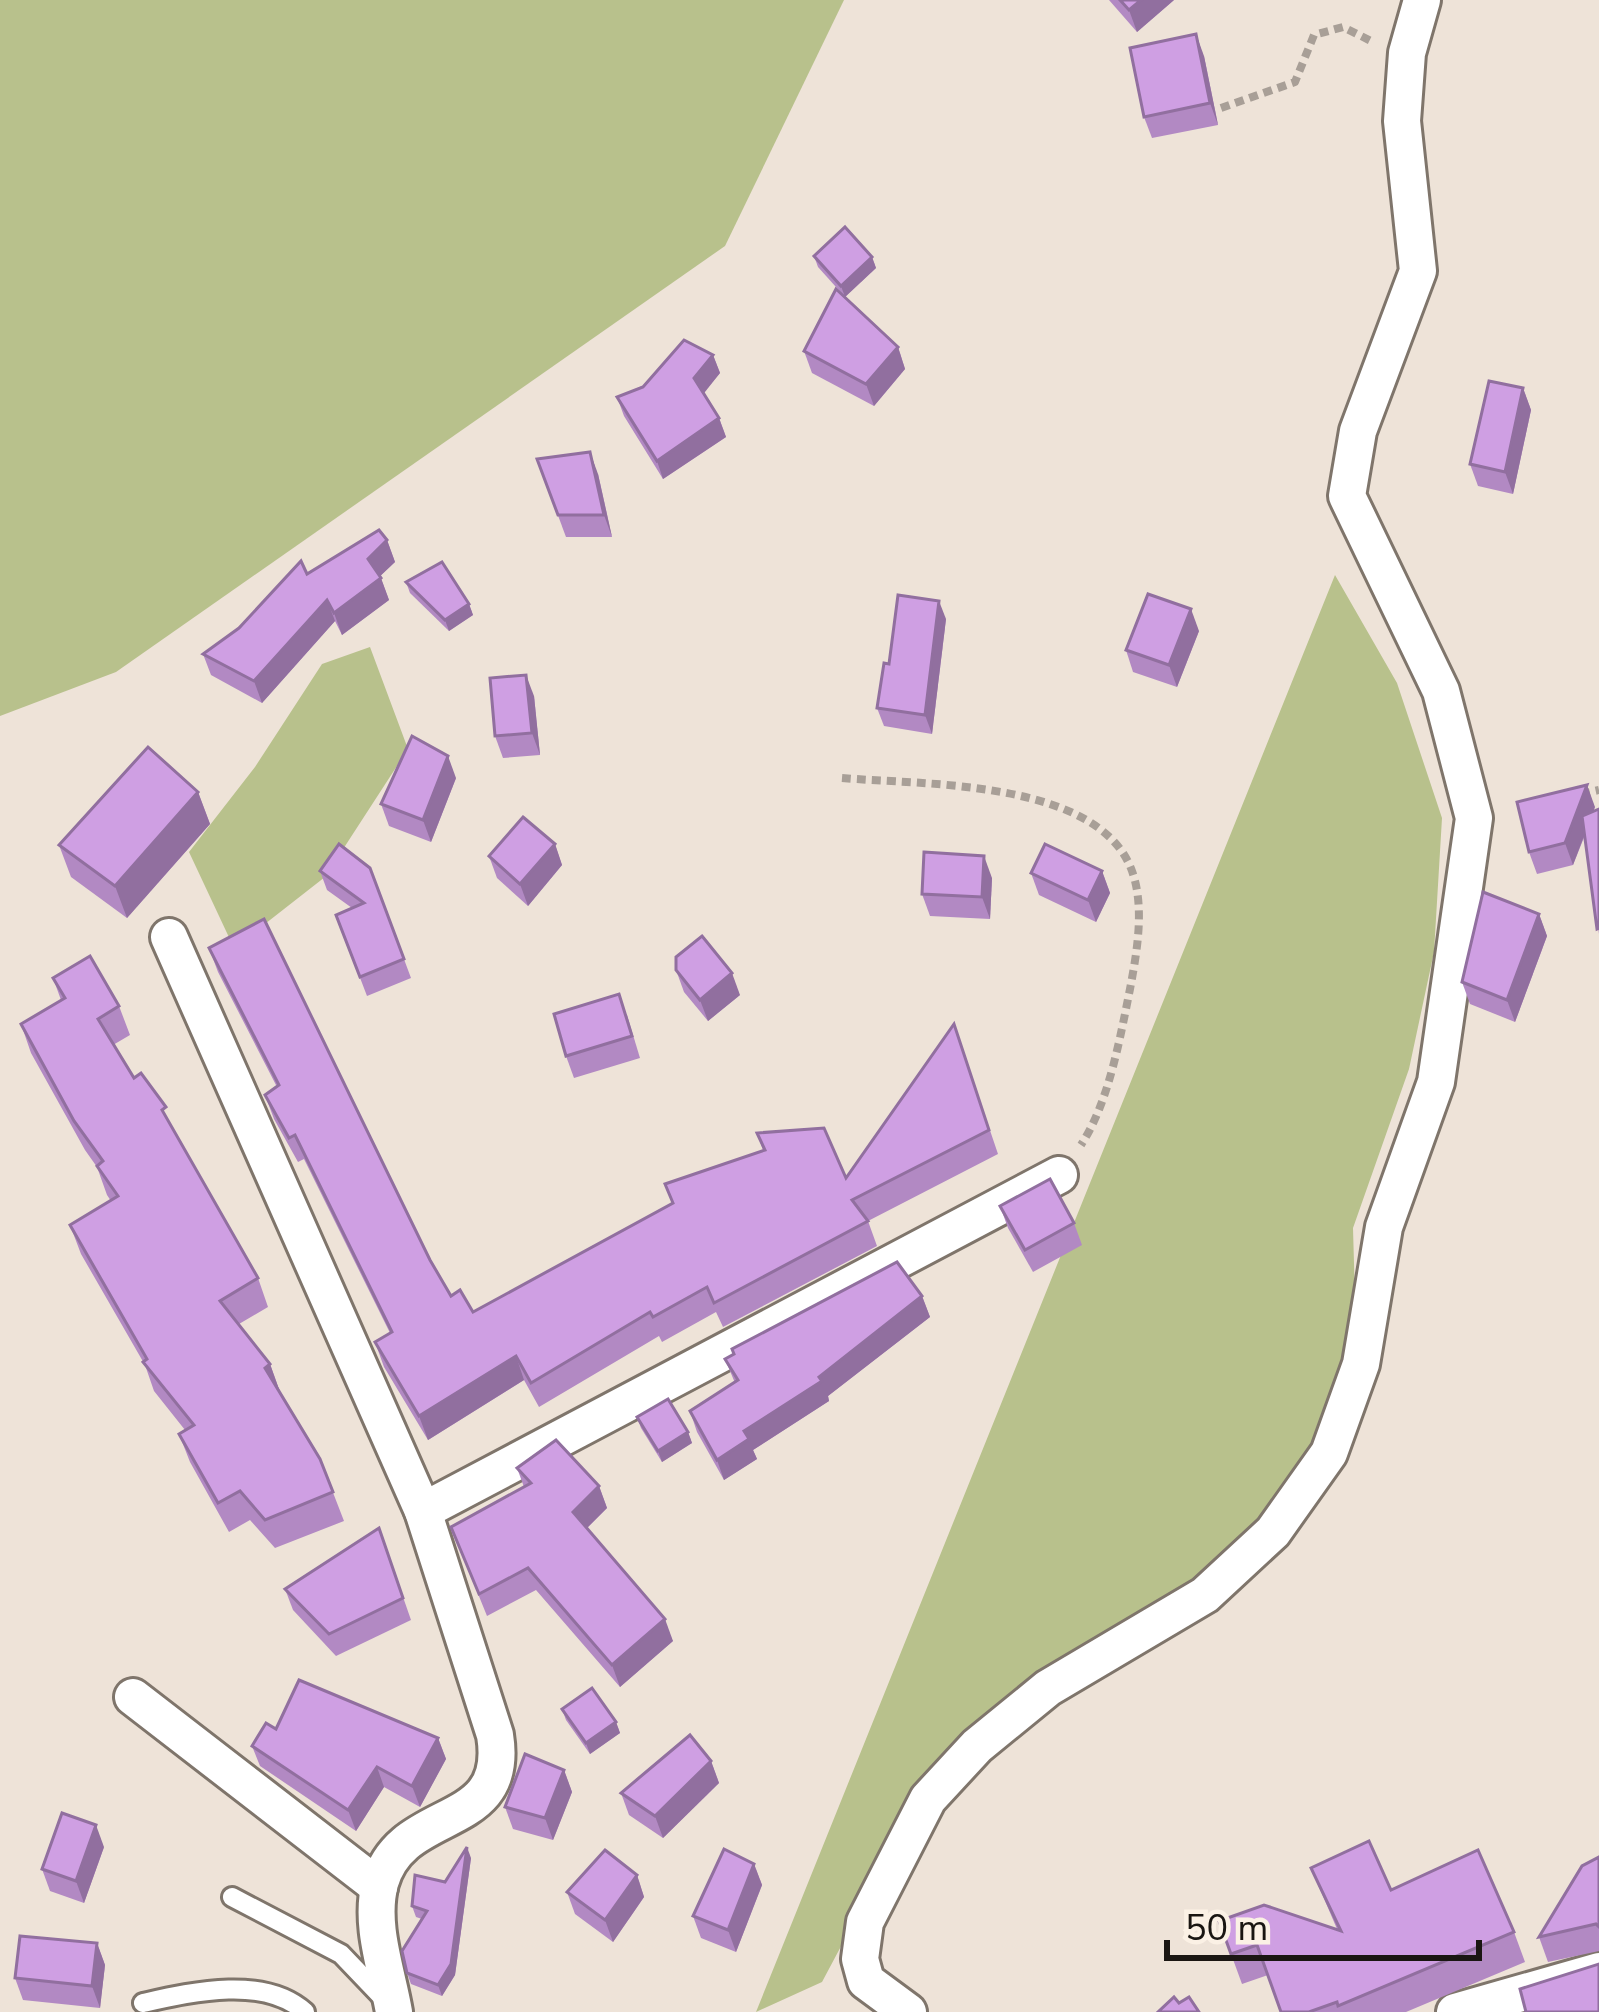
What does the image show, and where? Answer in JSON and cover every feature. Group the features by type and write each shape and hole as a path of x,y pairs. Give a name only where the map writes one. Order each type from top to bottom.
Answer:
{"street":[{"path":"908,2012 866,1981 860,1959 865,1922 928,1799 977,1746 1048,1688 1205,1595 1273,1532 1328,1453 1361,1364 1384,1227 1436,1082 1474,818 1441,691 1347,496 1358,431 1418,272 1402,121 1407,58 1422,0"},
{"path":"170,937 423,1511 495,1735 500,1766 491,1790 403,1843 379,1887 377,1931 394,2012"},
{"path":"423,1511 1059,1175"},
{"path":"134,1697 379,1887"},
{"path":"1455,2012 1599,1971"}],"lane":[{"path":"232,1898 341,1954 394,2012"},
{"path":"143,2003 212,1990 252,1992 291,1999 305,2012"}],"path":[{"path":"1222,108 1295,82 1314,35 1328,31 1343,27 1407,58"},
{"path":"842,778 998,792 1055,804 1099,827 1132,869 1139,922 1125,1011 1093,1127 1059,1175"},
{"path":"1576,795 1599,790"}],"green space":[{"path":"0,0 844,0 725,246 116,672 0,716"},
{"path":"1335,575 1397,683 1442,818 1434,952 1409,1069 1353,1228 1356,1334 1321,1434 1247,1541 929,1781 822,1982 756,2012"},
{"path":"370,647 408,749 325,877 234,948 189,852 255,767 322,664"}],"building":[{"path":"1120,0 1141,0 1129,10"},
{"path":"1196,34 1210,103 1144,117 1130,48"},
{"path":"845,227 872,257 841,286 814,256"},
{"path":"836,289 898,347 866,384 804,351"},
{"path":"684,340 713,355 694,378 719,418 657,461 617,397 643,387"},
{"path":"1489,381 1523,388 1505,472 1470,464"},
{"path":"590,452 604,515 558,515 537,459"},
{"path":"379,530 387,540 368,559 381,578 334,613 327,600 254,681 203,654 239,628 301,561 307,574"},
{"path":"442,562 469,604 445,620 406,582"},
{"path":"1148,594 1191,609 1169,665 1126,650"},
{"path":"898,595 939,601 925,715 877,708 884,663 889,664"},
{"path":"526,675 532,733 495,736 490,678"},
{"path":"412,736 448,756 423,820 381,804"},
{"path":"148,747 198,792 115,886 59,845"},
{"path":"1587,785 1565,843 1529,852 1517,802"},
{"path":"1599,809 1599,928 1597,929 1582,816"},
{"path":"523,817 555,844 520,884 489,856"},
{"path":"339,844 370,868 404,959 360,977 336,915 364,903 320,871"},
{"path":"1045,844 1102,871 1088,900 1031,873"},
{"path":"924,852 984,856 982,897 922,894"},
{"path":"1483,892 1539,914 1507,1000 1462,982"},
{"path":"264,919 430,1260 451,1296 460,1290 473,1312 673,1203 665,1184 765,1150 757,1133 824,1128 846,1178 954,1024 989,1130 852,1200 868,1221 714,1303 707,1287 653,1317 650,1312 531,1383 516,1356 419,1416 375,1342 392,1332 295,1135 289,1138 265,1095 279,1085 209,948"},
{"path":"702,936 732,973 700,1000 676,970 676,957"},
{"path":"90,956 119,1006 98,1019 134,1078 141,1073 166,1107 162,1110 258,1278 220,1301 270,1364 265,1368 320,1459 333,1492 265,1520 240,1491 218,1503 179,1434 194,1425 143,1362 147,1359 70,1225 118,1196 97,1166 103,1161 74,1121 21,1024 65,998 53,978"},
{"path":"619,994 632,1036 566,1056 554,1014"},
{"path":"1050,1179 1074,1223 1025,1250 1000,1206"},
{"path":"897,1262 922,1296 819,1377 822,1381 744,1431 749,1439 717,1460 690,1411 738,1380 725,1359 734,1354 732,1349"},
{"path":"668,1399 688,1432 658,1451 637,1417"},
{"path":"556,1440 599,1486 573,1512 665,1619 612,1665 528,1568 479,1594 451,1527 531,1483 517,1468"},
{"path":"379,1528 403,1598 329,1634 285,1589"},
{"path":"299,1680 438,1738 412,1786 377,1767 348,1810 252,1746 266,1723 276,1729"},
{"path":"592,1688 616,1722 586,1743 562,1709"},
{"path":"690,1735 711,1761 655,1816 621,1793"},
{"path":"525,1754 564,1770 545,1818 505,1807"},
{"path":"62,1813 96,1825 76,1881 42,1869"},
{"path":"1369,1841 1391,1890 1478,1850 1514,1932 1338,2006 1337,2002 1309,2012 1281,2012 1257,1945 1231,1954 1219,1921 1264,1905 1341,1931 1311,1868"},
{"path":"467,1847 451,1964 438,1985 407,1973 402,1951 427,1911 412,1906 415,1875 445,1882"},
{"path":"724,1849 754,1864 728,1930 693,1916"},
{"path":"605,1850 637,1875 605,1920 567,1892"},
{"path":"1599,1857 1599,1927 1539,1937 1582,1866"},
{"path":"20,1936 97,1943 92,1986 15,1978"},
{"path":"1599,1964 1599,2012 1526,2012 1520,1989"},
{"path":"1174,1997 1179,2003 1189,1997 1199,2012 1158,2012"}]}
